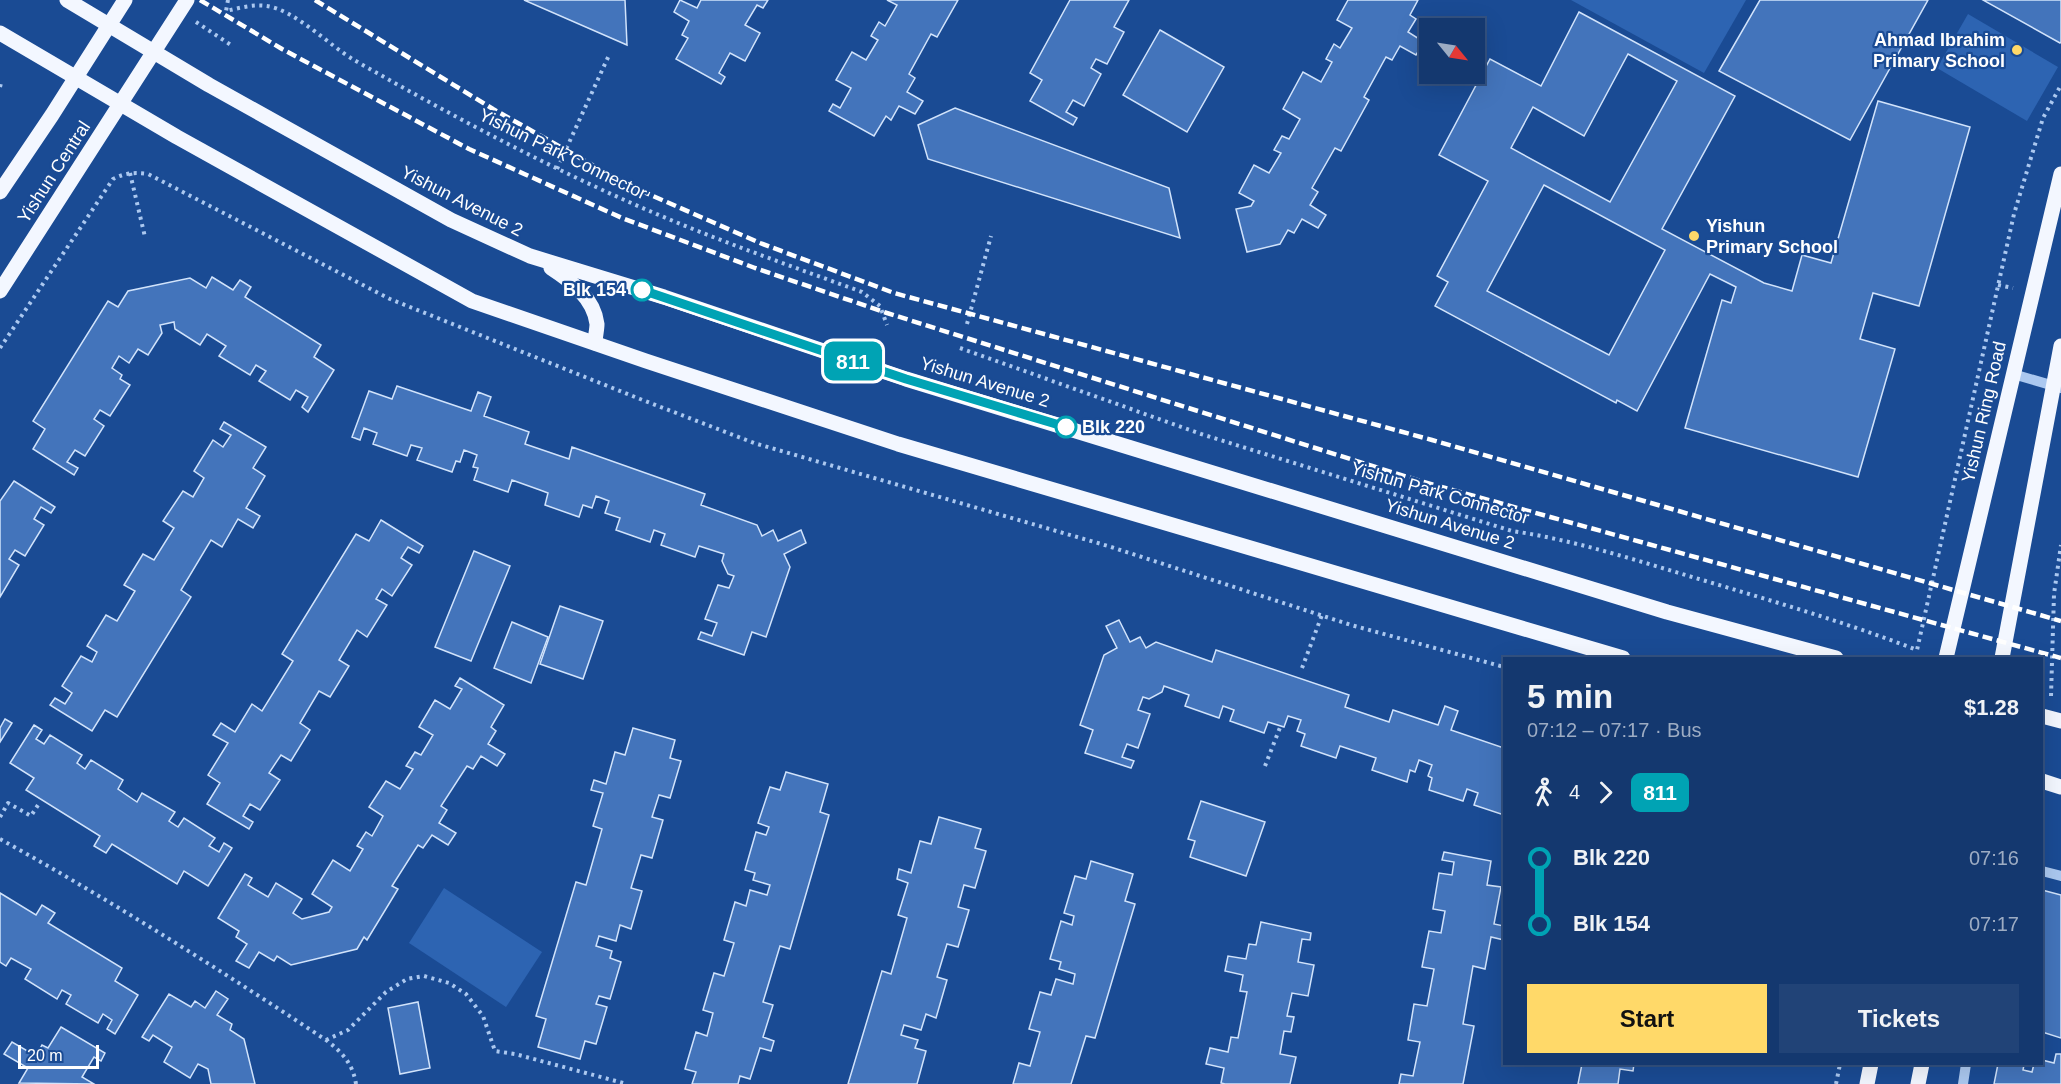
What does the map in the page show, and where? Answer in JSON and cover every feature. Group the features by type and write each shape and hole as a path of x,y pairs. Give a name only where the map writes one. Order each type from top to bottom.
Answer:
{"main road":[{"name":"Yishun Avenue 2","path":"67,0 154,52 451,220 530,256 664,297 906,379 1667,612 1832,657"},
{"name":"Yishun Central","path":"0,192 125,0"},
{"name":"Yishun Central","path":"0,291 187,0"},
{"path":"0,33 75,78 472,301 898,444 1620,657"},
{"name":"Yishun Ring Road","path":"1946,657 2061,174"},
{"path":"530,256 569,279 582,291 597,324 595,343"},
{"path":"2002,657 2057,386 2061,346"},
{"path":"2043,716 2061,722"},
{"path":"2043,781 2061,787"},
{"path":"1867,1084 1871,1065"},
{"path":"1918,1084 1922,1065"}],"lane":[{"path":"2013,374 2057,386"},
{"path":"2043,871 2061,876"},
{"path":"1962,1084 1966,1065"}],"path":[{"name":"Yishun Park Connector","path":"228,0 226,11 267,6 284,11 352,59 557,168 683,225 862,292 880,306 887,325"},
{"path":"557,168 610,53"},
{"name":"Yishun Park Connector","path":"960,348 1201,434 1512,531 1546,536 1801,609 1917,650 2014,214 2043,118 2061,85"},
{"path":"130,173 145,237"},
{"path":"0,348 113,179 130,173 148,174 390,299 754,442 1108,546 1322,615 1503,667"},
{"path":"967,324 991,236"},
{"path":"2050,696 2054,594 2061,545"},
{"path":"1302,668 1322,615"},
{"path":"1265,766 1281,725"},
{"path":"0,818 8,803 31,816 38,805"},
{"path":"0,839 79,882 115,907 190,950 326,1040 341,1051 354,1073 356,1084"},
{"path":"326,1040 348,1030 386,992 407,979 424,976 448,983 466,994 483,1016 495,1051 515,1054 627,1084"},
{"path":"1836,1084 1840,1065"}],"shaded area":[{"path":"1571,0 1746,0 1704,73"},
{"path":"1968,14 2058,67 2027,121 1937,68"},
{"path":"444,888 542,952 506,1007 409,943"}],"building":[{"path":"524,0 625,0 627,45"},
{"path":"680,0 697,8 701,0 768,0 763,8 757,5 745,25 760,33 745,61 730,53 719,73 725,77 721,84 676,59 688,38 682,35 689,21 674,12"},
{"path":"887,0 958,0 937,37 931,34 909,74 915,78 907,92 923,101 915,114 899,106 891,120 886,116 874,136 829,111 833,104 840,108 851,88 836,80 852,52 866,60 878,40 871,36 879,22 885,26 897,5"},
{"path":"1070,0 1129,0 1114,27 1124,32 1107,64 1096,59 1091,68 1101,74 1084,106 1073,100 1066,112 1077,118 1073,125 1030,101 1042,80 1030,73"},
{"path":"1348,0 1418,0 1410,15 1416,19 1408,32 1419,39 1419,50 1416,55 1400,46 1392,60 1386,57 1364,97 1369,100 1341,151 1335,148 1312,188 1318,192 1310,205 1326,215 1318,228 1302,219 1294,233 1288,230 1280,244 1247,252 1236,209 1251,206 1254,201 1239,193 1254,165 1269,173 1281,153 1274,150 1282,136 1289,139 1300,119 1283,109 1303,72 1321,82 1332,62 1326,59 1334,44 1340,48 1352,28 1337,20"},
{"path":"1760,0 1928,0 1850,140 1719,71"},
{"path":"1983,0 2061,0 2061,42 2060,43"},
{"path":"1579,12 1735,96 1662,229 1764,283 1792,291 1802,255 1831,263 1878,101 1970,127 1919,306 1873,293 1860,339 1895,349 1858,477 1685,428 1722,300 1731,303 1736,287 1710,274 1637,411 1617,400 1616,403 1435,306 1448,282 1437,276 1488,181 1439,155 1477,84 1485,84 1485,68 1490,59 1541,86","holes":["1628,54 1677,81 1610,202 1511,148 1533,107 1584,136","1544,185 1665,250 1609,355 1487,291"]},
{"path":"1160,30 1224,67 1187,132 1123,95"},
{"path":"955,108 1169,188 1180,238 928,159 918,125"},
{"path":"212,277 233,290 240,280 251,287 245,297 321,345 314,357 334,370 308,412 302,407 308,397 296,390 290,400 259,381 266,371 256,365 250,375 219,356 226,346 207,334 200,345 175,329 174,322 160,325 162,333 148,355 138,349 129,363 119,356 112,368 122,375 120,379 130,385 110,416 100,410 94,419 104,426 85,456 75,450 67,462 78,468 74,475 33,449 45,429 33,421 108,301 118,307 128,291 190,278 206,288"},
{"path":"397,386 471,411 478,392 491,397 484,416 529,432 525,444 569,459 572,447 705,494 701,505 757,525 762,536 773,530 778,541 801,530 806,543 784,554 790,567 766,637 752,632 744,655 698,639 701,632 712,636 717,623 705,619 718,585 729,588 734,576 728,574 722,561 724,554 699,546 695,557 661,545 665,534 654,530 650,542 616,530 620,518 605,513 609,501 596,496 592,508 583,505 579,517 545,505 548,493 512,480 508,492 474,480 478,468 473,467 477,455 464,450 460,462 456,461 452,472 417,460 422,448 411,445 407,456 373,444 377,433 364,428 360,440 352,437 369,391 392,399"},
{"path":"224,422 266,447 253,468 265,476 246,508 260,516 253,528 238,519 222,547 211,540 181,590 191,597 117,717 105,710 92,731 50,705 55,698 65,704 72,693 62,686 81,656 92,662 97,652 87,646 106,615 117,621 135,591 124,585 143,554 154,560 174,528 163,521 183,491 193,497 204,478 194,471 213,440 223,447 231,435 220,429"},
{"path":"14,481 55,507 51,513 41,507 34,519 44,525 25,556 15,550 9,559 19,565 0,597 0,501"},
{"path":"381,520 423,546 419,553 408,547 401,558 412,565 392,596 382,589 376,599 387,605 367,637 357,630 339,660 349,666 330,697 319,691 300,723 310,730 291,761 281,755 269,773 280,780 260,810 250,804 243,816 253,822 249,829 207,804 220,783 208,775 228,743 213,735 221,723 235,732 252,704 262,711 293,661 282,654 356,534 369,541"},
{"path":"474,551 510,566 471,661 435,647"},
{"path":"560,606 603,621 583,679 540,664"},
{"path":"1119,620 1130,642 1140,637 1146,648 1156,642 1212,662 1216,650 1349,695 1345,707 1389,722 1393,710 1438,725 1445,706 1458,711 1451,730 1503,748 1503,815 1474,805 1478,793 1467,789 1463,801 1429,790 1432,778 1428,776 1432,765 1419,760 1415,772 1410,770 1407,782 1372,770 1376,758 1340,746 1336,758 1301,746 1305,734 1297,731 1301,720 1288,716 1284,727 1268,722 1264,733 1230,721 1234,710 1223,706 1219,718 1185,706 1189,695 1164,686 1162,692 1149,699 1143,697 1138,710 1150,714 1138,748 1127,744 1122,757 1134,761 1131,768 1085,753 1093,730 1080,725 1104,655 1117,648 1106,626"},
{"path":"512,622 548,637 531,683 494,668"},
{"path":"460,678 504,705 491,727 496,731 488,744 505,754 497,766 481,756 473,769 467,766 441,806 447,810 439,823 456,833 448,845 432,835 423,848 418,845 392,886 398,889 367,940 364,937 357,949 291,965 277,956 274,961 259,952 249,968 236,961 247,944 236,937 239,931 218,918 245,874 252,878 248,885 268,897 276,883 302,899 293,913 302,919 329,912 332,907 312,894 333,860 350,871 363,849 357,846 366,832 372,836 383,816 369,807 386,781 400,789 413,769 406,766 415,752 421,755 433,735 419,727 435,700 450,709 462,689 455,686"},
{"path":"5,719 12,723 0,742 0,728"},
{"path":"34,725 42,730 36,739 44,744 50,735 82,755 77,763 85,769 91,760 123,780 118,789 137,802 142,793 175,812 169,821 178,827 184,818 215,838 209,846 219,852 224,843 232,848 208,886 184,871 177,884 112,844 106,853 94,846 100,836 26,790 34,778 10,763"},
{"path":"633,728 675,740 670,758 681,761 670,798 659,795 652,817 663,820 652,858 641,855 631,888 642,891 631,929 620,925 616,941 599,936 596,946 612,951 610,958 621,962 610,999 599,996 596,1004 607,1007 596,1044 585,1041 580,1059 538,1047 546,1019 536,1016 576,882 586,885 602,829 593,826 603,793 591,790 594,780 606,784 615,752 625,755"},
{"path":"786,772 828,784 820,812 829,815 790,949 780,946 763,1002 773,1005 763,1037 774,1041 771,1051 760,1048 750,1079 740,1076 738,1084 692,1084 696,1072 685,1069 696,1032 707,1036 713,1013 703,1010 714,973 724,976 734,943 724,940 735,902 746,906 750,890 767,895 770,885 753,880 755,873 745,870 756,832 766,835 769,827 758,823 770,787 780,790"},
{"path":"1201,801 1265,822 1246,876 1190,857 1195,841 1188,839"},
{"path":"939,817 981,829 975,848 986,851 975,888 964,885 958,907 969,910 958,947 947,944 937,977 947,980 936,1018 926,1014 921,1030 904,1025 901,1035 918,1040 915,1048 926,1051 917,1084 848,1084 882,971 891,974 907,918 898,915 908,883 897,879 899,869 911,873 920,841 931,844"},
{"path":"1444,852 1491,861 1487,885 1501,887 1494,924 1503,926 1503,940 1491,937 1485,969 1473,966 1463,1024 1474,1026 1463,1084 1399,1084 1401,1074 1413,1076 1420,1042 1408,1040 1414,1004 1427,1006 1434,969 1422,967 1429,931 1441,933 1445,911 1433,909 1439,873 1452,875 1454,862 1442,860"},
{"path":"1091,861 1133,874 1125,901 1135,904 1095,1038 1086,1036 1071,1084 1013,1084 1019,1063 1030,1066 1040,1032 1029,1029 1040,992 1051,995 1056,979 1073,984 1075,974 1059,969 1061,962 1050,959 1061,921 1072,925 1074,916 1064,913 1075,876 1086,879"},
{"path":"2043,890 2061,895 2061,1038 2043,1032"},
{"path":"0,893 36,915 42,905 55,913 48,923 122,968 115,981 138,995 115,1034 107,1029 112,1020 103,1014 98,1023 66,1004 71,995 62,990 57,999 25,979 31,969 11,958 6,966 0,962"},
{"path":"1261,922 1311,933 1310,940 1302,939 1298,962 1314,965 1308,996 1292,993 1287,1016 1294,1017 1291,1032 1284,1031 1280,1054 1296,1057 1290,1084 1225,1084 1221,1083 1224,1068 1206,1064 1210,1048 1228,1052 1231,1037 1238,1038 1247,992 1240,991 1243,975 1225,971 1228,956 1246,959 1249,944 1256,945"},
{"path":"216,991 228,999 217,1015 232,1024 230,1030 244,1039 255,1084 211,1084 208,1069 198,1064 190,1078 164,1062 172,1047 153,1035 149,1041 142,1037 169,994 191,1007 195,1001 205,1008"},
{"path":"418,1002 430,1068 400,1074 388,1008"},
{"path":"61,1027 105,1053 101,1061 94,1057 82,1077 94,1084 19,1083 28,1068 4,1054 12,1042 36,1056 42,1045 48,1048"},
{"path":"2056,1054 2061,1054 2061,1084 1994,1084 1998,1065 2024,1065 2023,1070 2032,1072 2034,1065 2043,1065 2043,1060 2054,1063"},
{"path":"1582,1065 1634,1065 1633,1071 1620,1069 1618,1084 1578,1084"}],"railway":[{"path":"200,0 282,49 469,149 622,218 755,268 887,313 1420,481 2061,658"},
{"path":"315,0 493,109 628,185 760,243 894,293 1432,440 2061,621"}],"bus line":[{"name":"811","path":"642,290 906,379 1066,427"}],"place":[{"name":"Ahmad Ibrahim Primary School","path":"2017,50"},
{"name":"Yishun Primary School","path":"1694,236"},
{"name":"Blk 154","path":"642,290"},
{"name":"Blk 220","path":"1066,427"}]}
